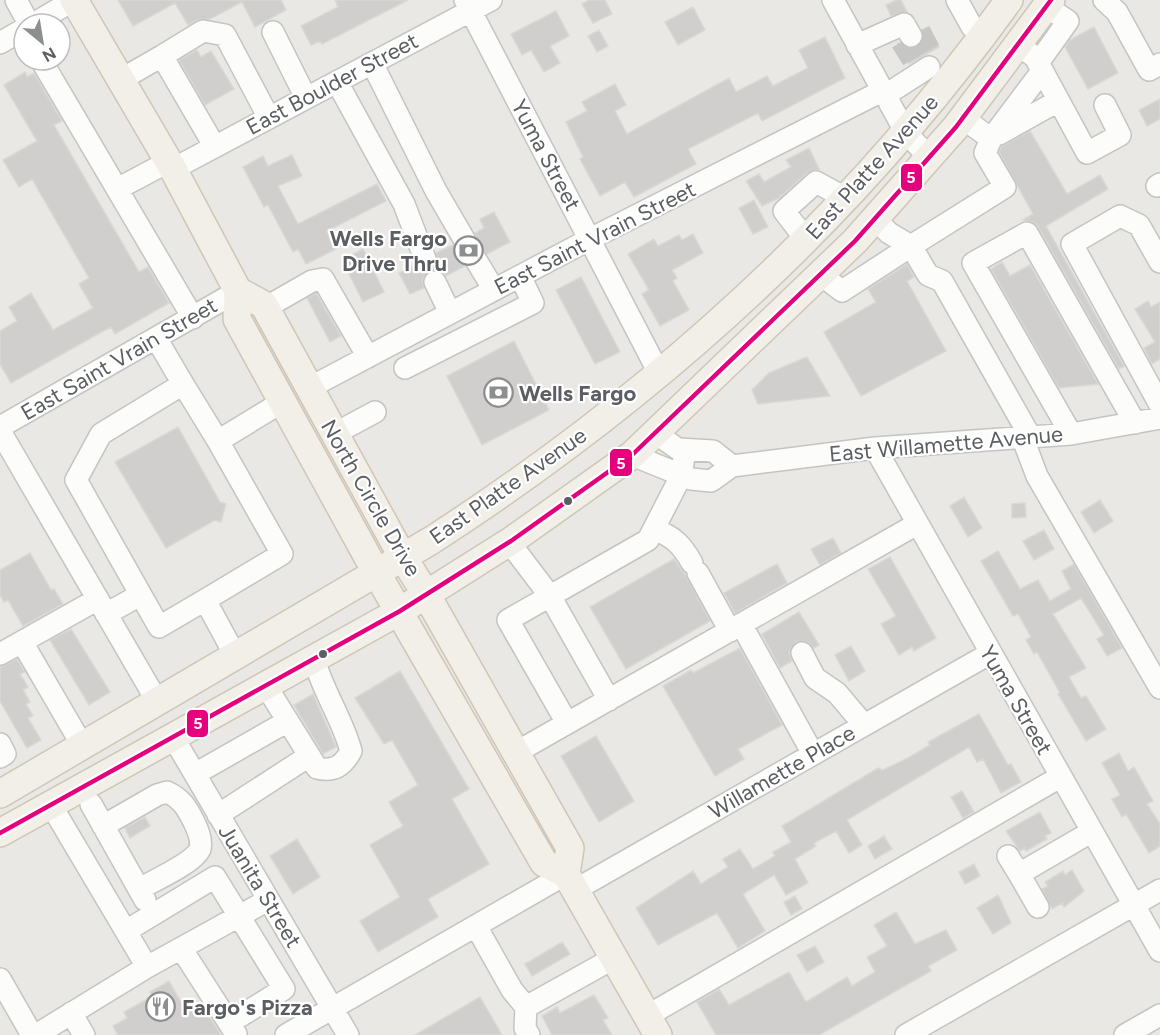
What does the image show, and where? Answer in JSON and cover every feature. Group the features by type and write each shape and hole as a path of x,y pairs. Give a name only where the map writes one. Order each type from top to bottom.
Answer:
{"main road":[{"name":"North Circle Drive","path":"74,0 170,166 238,291 237,318 376,572 544,863 571,882 652,1025"},
{"name":"East Platte Avenue","path":"0,794 477,511 598,424 660,375 743,302 807,241 906,133 929,63 984,34 1009,0"},
{"name":"East Platte Avenue","path":"0,833 400,611 509,542 632,455 821,275 875,219 963,118 1033,60 1049,3"},
{"path":"238,291 266,308"},
{"name":"North Circle Drive","path":"266,308 402,556 426,594 570,848 571,882"}],"street":[{"path":"52,12 74,0"},
{"name":"East Boulder Street","path":"117,189 215,147 372,63 467,5 491,0"},
{"path":"833,0 906,133 929,157"},
{"path":"957,0 972,27 984,34"},
{"path":"1104,0 1117,12 1149,70 1160,64"},
{"name":"Yuma Street","path":"467,5 660,375"},
{"path":"857,45 904,24 910,34"},
{"path":"120,80 203,32 225,35 269,118"},
{"path":"273,32 306,98"},
{"path":"162,56 215,147"},
{"path":"1033,60 1087,153 1120,135 1105,105"},
{"path":"821,275 842,291 1005,187 985,153 1033,60"},
{"path":"372,63 464,239"},
{"name":"East Saint Vrain Street","path":"309,388 590,239 883,93 929,63"},
{"path":"48,72 193,318"},
{"path":"337,82 405,204 426,259"},
{"path":"991,139 1058,101"},
{"path":"963,118 991,139"},
{"path":"807,241 784,211 816,182 847,199"},
{"path":"1160,262 1139,225 1120,216 1072,244 1160,405"},
{"path":"875,219 889,233 911,246 928,275 942,281 1027,438 1037,476 1160,688"},
{"path":"1071,434 973,263 1027,233 1135,423"},
{"path":"476,260 494,290"},
{"path":"405,368 532,303 520,276"},
{"path":"266,308 312,281 323,279 368,357"},
{"path":"435,282 450,313"},
{"name":"East Saint Vrain Street","path":"0,429 238,291"},
{"path":"156,338 218,441 282,554 159,627 76,480 101,434 183,384"},
{"path":"218,441 282,402"},
{"path":"334,434 375,412"},
{"name":"East Willamette Avenue","path":"632,455 681,476 711,481 732,466 875,448 1071,434 1160,418"},
{"path":"0,429 156,701"},
{"path":"655,433 673,446 685,450 713,452 732,466"},
{"name":"Yuma Street","path":"875,448 989,654 1160,951"},
{"path":"567,723 508,620 648,540 681,476 685,450"},
{"path":"515,753 917,524"},
{"path":"654,529 674,537 736,628 813,754"},
{"path":"509,542 550,596 609,700"},
{"path":"0,654 102,607 140,595"},
{"path":"205,600 235,655"},
{"path":"22,642 82,745"},
{"path":"802,653 815,678 837,693 864,725"},
{"name":"Willamette Place","path":"286,1035 476,926 571,882 813,754 989,654"},
{"path":"266,686 317,768 330,771 344,763 351,751 344,728 321,685 314,659"},
{"path":"195,774 288,721"},
{"name":"Juanita Street","path":"173,737 348,1035"},
{"path":"0,744 5,754 0,757"},
{"path":"218,814 309,756"},
{"path":"652,1025 1060,777"},
{"path":"103,826 157,795 167,792 186,806 199,835 191,846 136,884"},
{"path":"91,804 153,914"},
{"path":"51,805 147,967"},
{"path":"1019,874 1091,832"},
{"path":"1008,856 1038,907"},
{"path":"126,931 215,878 284,989 232,1029 182,948"},
{"path":"906,1035 1160,890"},
{"path":"0,980 34,1035 147,967 268,900"},
{"path":"476,926 512,990 526,1006 525,1028 529,1035"},
{"path":"526,1006 614,958"},
{"path":"71,1013 84,1035"},
{"path":"1125,1035 1160,1015"}],"building":[{"path":"118,0 281,0 286,10 255,27 242,2 210,19 197,20 188,25 175,3 133,26"},
{"path":"335,0 408,0 322,44 320,41 311,45 301,26 338,7"},
{"path":"589,0 605,0 612,14 593,23 582,4"},
{"path":"901,0 907,12 891,16 886,5"},
{"path":"693,7 705,30 678,45 665,22"},
{"path":"556,11 569,36 550,46 560,63 544,72 531,50 522,55 511,34"},
{"path":"928,27 939,47 909,64 898,43 910,49 917,47 922,42 922,30"},
{"path":"1094,27 1118,73 1088,89 1065,47 1070,40"},
{"path":"599,30 608,46 597,52 588,36"},
{"path":"825,37 845,78 762,121 758,113 688,149 696,164 634,197 625,182 600,196 580,159 583,157 566,122 587,111 582,102 615,84 626,105 615,111 627,134 729,78 736,92 767,76 773,86 808,68 799,50"},
{"path":"197,50 201,57 211,51 234,89 205,105 179,60"},
{"path":"25,72 27,77 34,73 62,121 54,125 139,272 148,267 169,303 115,334 111,327 105,330 11,383 0,364 0,331 17,321 9,307 31,293 53,330 93,308 79,284 89,278 32,179 19,187 3,160 37,141 4,85"},
{"path":"1160,99 1160,119 1147,126 1139,110"},
{"path":"1030,131 1067,194 1100,175 1108,189 1046,226 1124,366 1119,369 1038,227 1033,222 1023,220 1033,214 999,152 1002,146"},
{"path":"809,148 819,169 807,173 779,198 762,206 746,181 759,174 764,182 791,167 786,160"},
{"path":"292,155 302,176 278,186 298,224 377,184 386,201 327,231 336,249 306,264 298,249 293,252 268,205 264,207 243,167 263,156 268,166"},
{"path":"754,200 768,227 753,234 739,208"},
{"path":"494,212 510,242 487,254 482,249 472,248 477,240 475,233 484,228 480,219"},
{"path":"693,234 703,253 672,270 677,278 673,281 689,310 660,326 642,294 649,290 628,254 654,239 658,246 679,235 682,240"},
{"path":"453,245 458,250 468,251 463,260 465,266 446,276 442,271 431,270 437,262 436,253"},
{"path":"363,249 384,292 363,302 342,260"},
{"path":"1002,262 1010,276 1030,265 1098,384 1059,388 991,269"},
{"path":"907,264 914,277 907,281 946,351 861,396 824,332 876,302 868,289"},
{"path":"414,265 422,271 429,271 422,280 424,288 410,294 399,273"},
{"path":"581,277 620,352 595,364 556,290"},
{"path":"316,293 341,336 330,342 307,298"},
{"path":"1148,301 1151,307 1160,302 1160,359 1152,364 1144,348 1155,342 1135,309"},
{"name":"Wells Fargo","path":"514,341 549,410 482,445 447,376"},
{"path":"807,357 830,396 758,404 752,390 769,373"},
{"path":"178,427 220,502 226,504 221,522 215,520 166,548 115,462"},
{"path":"964,497 982,528 968,537 950,506"},
{"path":"1100,500 1113,521 1094,533 1081,512"},
{"path":"1025,503 1026,517 1012,518 1012,504"},
{"path":"1044,530 1054,549 1034,560 1023,541"},
{"path":"833,538 841,553 820,565 811,549"},
{"path":"998,551 1020,589 1038,580 1050,601 1071,589 1062,571 1074,564 1122,648 1107,656 1097,639 1104,635 1081,598 1053,614 1086,668 1069,677 1081,698 1086,696 1106,729 1086,741 1058,694 1060,693 1037,652 1034,654 1026,640 1031,637 1018,614 1013,616 981,561"},
{"path":"30,553 51,590 54,589 63,604 23,626 8,600 4,602 0,595 0,570"},
{"path":"890,557 936,638 914,651 912,647 899,655 881,624 896,616 868,569"},
{"path":"674,559 685,574 710,621 626,669 590,607"},
{"path":"777,564 787,583 735,613 724,593"},
{"path":"799,612 819,645 814,648 808,642 796,642 789,652 792,661 780,668 762,634"},
{"path":"71,629 110,692 89,705 50,640"},
{"path":"851,646 865,671 849,681 835,655"},
{"path":"740,648 782,725 738,749 744,759 715,776 663,686 691,670 693,673"},
{"path":"17,659 25,672 20,674 28,687 23,690 30,702 26,704 33,716 28,718 41,740 27,748 0,701 0,667"},
{"path":"400,671 469,789 452,799 489,864 428,899 438,917 378,952 360,921 400,897 370,845 403,826 389,802 418,785 392,740 384,744 355,698"},
{"path":"313,694 336,747 323,754 294,705"},
{"path":"979,714 1008,765 1011,764 1021,782 1001,793 983,759 977,762 969,747 847,820 862,845 849,853 836,831 814,843 816,846 795,859 808,883 786,895 774,875 743,894 765,931 738,948 717,913 658,945 636,908 693,871 701,884 728,867 723,859 740,849 753,869 775,856 773,852 791,842 782,826 878,768 883,770 908,758 930,745 928,742"},
{"path":"596,736 634,801 599,822 561,756"},
{"path":"1119,753 1128,771 1134,767 1153,801 1147,804 1160,824 1160,846 1149,853 1126,814 1122,817 1112,799 1120,795 1102,763"},
{"path":"962,791 974,812 963,818 951,797"},
{"path":"1040,812 1051,833 1045,836 1047,839 1026,851 1025,848 1020,851 1006,831"},
{"path":"145,817 150,826 130,838 125,828"},
{"path":"884,836 892,849 875,859 868,846"},
{"path":"297,839 320,877 293,894 270,856"},
{"path":"974,864 980,876 965,884 959,872"},
{"path":"1072,870 1084,891 1064,907 1062,903 1052,909 1042,889 1048,886 1045,882 1063,871 1065,875"},
{"path":"998,895 1011,923 993,934 977,908"},
{"path":"795,896 802,909 791,915 784,902"},
{"path":"896,912 915,944 946,930 957,950 928,966 931,971 819,1035 716,1035 697,1002 719,989 729,1005 789,972 806,1002 847,977 852,986 875,972 867,957 887,946 874,925"},
{"path":"562,942 570,954 532,976 525,964"},
{"path":"815,946 824,962 807,972 797,955"},
{"name":"Fargo's Pizza","path":"169,981 182,1004 186,1001 190,1009 201,1003 221,1035 118,1035 113,1026 127,1018 124,1012 153,996 150,992"},
{"path":"594,995 608,1018 603,1020 612,1035 552,1035 542,1016 557,1007 560,1013"},
{"path":"480,997 502,1035 415,1035"}],"tunnel":[{"path":"920,31 931,52"},
{"path":"901,42 913,61"}],"transit line":[{"name":"5","path":"0,833 400,611 511,541 632,455 855,241 956,127 1051,0"}],"place":[{"name":"Wells Fargo Drive Thru","path":"468,251"},
{"name":"Wells Fargo","path":"498,393"},
{"name":"Fargo's Pizza","path":"161,1007"}]}
